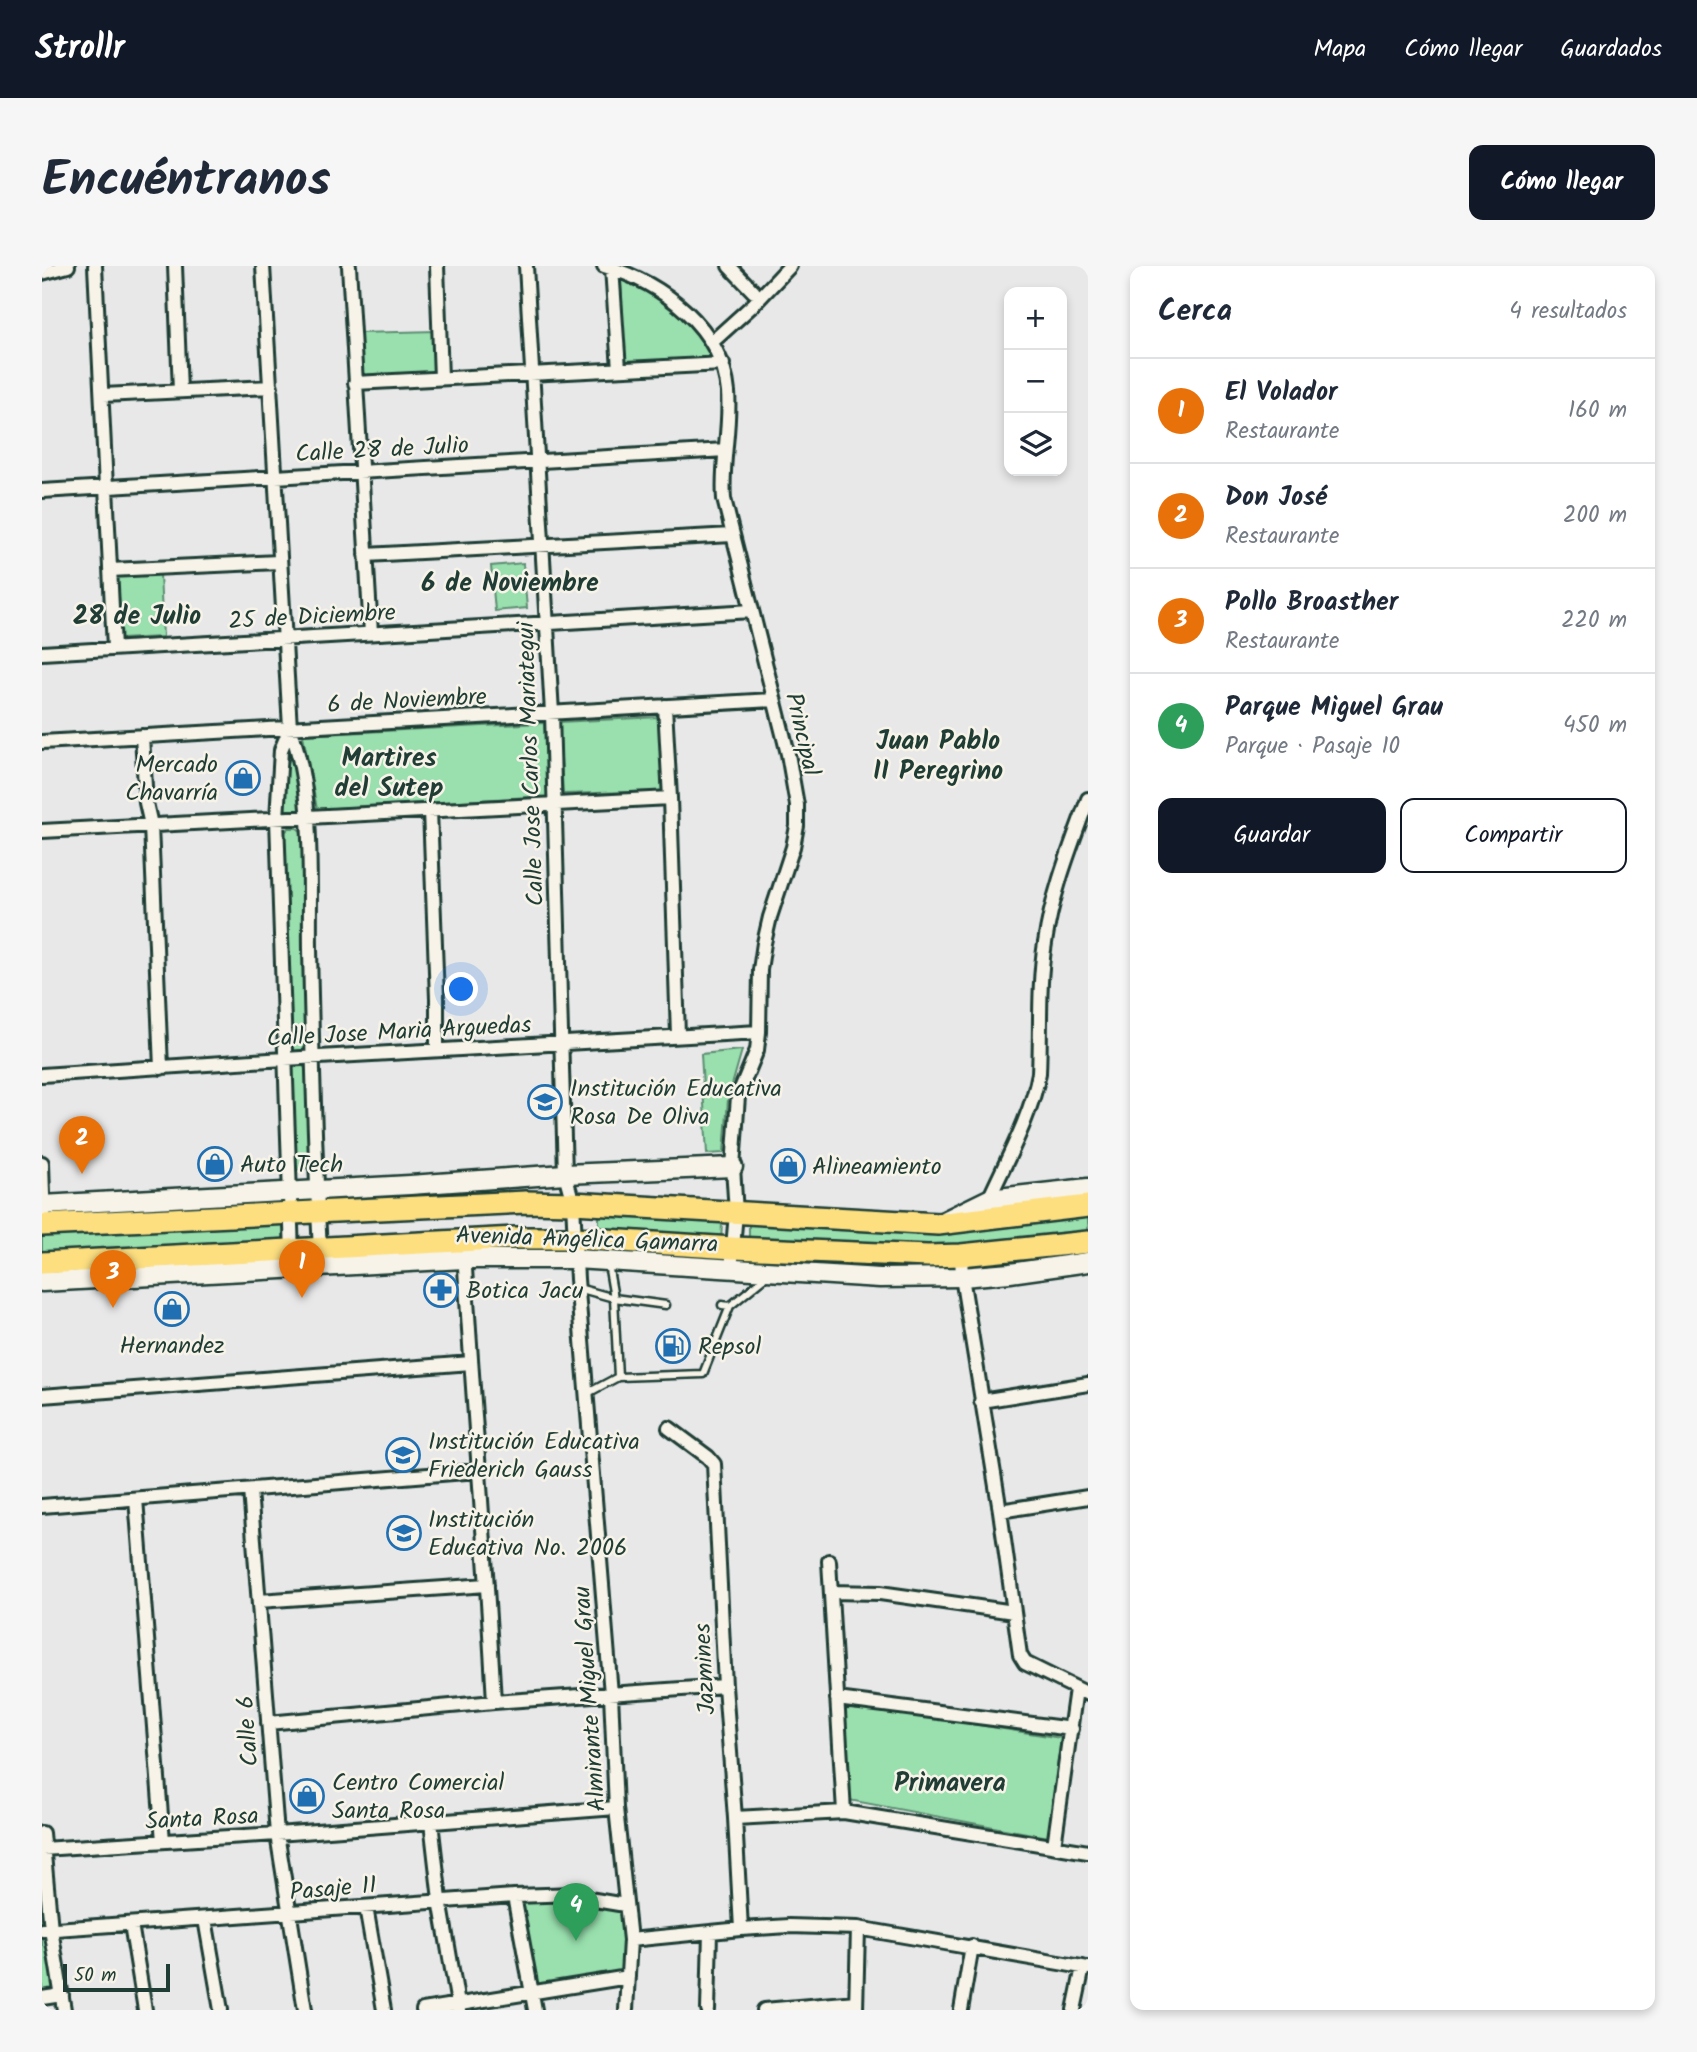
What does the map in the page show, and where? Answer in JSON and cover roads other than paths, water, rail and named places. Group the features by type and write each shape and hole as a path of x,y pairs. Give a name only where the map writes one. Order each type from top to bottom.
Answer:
{"main road":[{"path":"43,1215 289,1191 733,1167"},
{"name":"Avenida Angélica Gamarra","path":"938,1224 989,1199 1088,1188"},
{"name":"Avenida Angélica Gamarra","path":"43,1215 290,1213 486,1203 573,1203 938,1224 1088,1206"},
{"name":"Avenida Angélica Gamarra","path":"42,1282 292,1259 464,1249 733,1248 961,1255 1088,1242"},
{"name":"Avenida Angélica Gamarra","path":"575,1249 607,1262 880,1278 961,1277 1088,1262"},
{"name":"Avenida Angélica Gamarra","path":"42,1263 292,1259"}],"street":[{"path":"42,272 68,266"},
{"path":"95,266 114,648"},
{"path":"175,266 180,391"},
{"path":"263,266 290,728 298,748 307,817 312,1057 321,1257"},
{"path":"349,266 371,633"},
{"path":"438,266 442,378"},
{"name":"Calle Jose Carlos Mariategui","path":"526,266 552,713 565,1174 573,1203 575,1249"},
{"path":"729,266 754,292"},
{"path":"712,342 790,266"},
{"path":"608,267 619,369"},
{"name":"Principal","path":"608,267 626,273 663,293 694,320 712,342 723,364 727,392 722,476 724,499 790,766 797,805 793,847 764,943 760,970 757,1050 738,1096 733,1167 736,1213 731,1270"},
{"path":"355,383 723,364"},
{"path":"103,395 271,387"},
{"name":"Calle 28 de Julio","path":"42,491 725,450"},
{"path":"366,555 732,535"},
{"path":"110,570 279,562"},
{"name":"25 de Diciembre","path":"42,653 752,611"},
{"name":"6 de Noviembre","path":"42,742 774,700"},
{"path":"665,706 678,1035"},
{"path":"290,728 281,750 277,819 292,1259"},
{"path":"142,736 146,803 151,825 161,1068"},
{"path":"42,831 670,798"},
{"path":"989,1199 1036,1088 1041,975 1048,921 1060,876 1088,799"},
{"path":"430,810 437,1049"},
{"name":"Calle Jose Maria Arguedas","path":"42,1075 759,1031"},
{"path":"42,1163 43,1215"},
{"path":"464,1249 494,1702"},
{"name":"Almirante Miguel Grau","path":"575,1249 611,1694 616,1808 630,1940 626,2010"},
{"path":"961,1255 961,1277 1000,1511 1020,1655 1025,1663 1082,1691 1072,1729 1054,1846"},
{"path":"42,1396 471,1363"},
{"path":"981,1401 1088,1384"},
{"name":"Jazmines","path":"669,1428 714,1464 741,1929"},
{"path":"42,1506 478,1471"},
{"name":"Calle 6","path":"250,1490 277,1834 305,2010"},
{"path":"1000,1511 1088,1497"},
{"path":"136,1499 163,1841"},
{"path":"829,1562 844,1812"},
{"path":"259,1601 487,1585"},
{"path":"831,1592 880,1593 1013,1612"},
{"path":"268,1723 494,1702 725,1686"},
{"path":"837,1699 1072,1729"},
{"name":"Santa Rosa","path":"43,1848 277,1834 616,1808"},
{"path":"735,1818 844,1812 1088,1852"},
{"path":"431,1822 440,1900 458,2007"},
{"path":"42,1833 46,1930 64,2010"},
{"name":"Pasaje 11","path":"46,1930 514,1896 577,1894 589,1899 625,1905"},
{"path":"514,1896 535,2010"},
{"path":"366,1907 384,2010"},
{"path":"205,1919 221,2010"},
{"path":"131,1924 145,2010"},
{"path":"764,2010 856,2006 858,1927"},
{"path":"630,1940 741,1929 858,1927 1086,1967 1074,2010"},
{"path":"708,2010 710,1932"},
{"path":"961,2010 972,1947"},
{"path":"423,2010 458,2007 628,1977"},
{"path":"42,1998 62,1995"}],"lane":[{"path":"607,1262 614,1298 618,1377"},
{"path":"586,1394 618,1377 704,1374 730,1306 772,1272"},
{"path":"578,1288 614,1298 666,1305"},
{"path":"722,1305 730,1306"}],"place":[{"name":"Mercado Chavarría","path":"243,778"},
{"name":"Institución Educativa Rosa De Oliva","path":"545,1102"},
{"name":"Auto Tech","path":"215,1164"},
{"name":"Alineamiento","path":"788,1166"},
{"name":"Don José","path":"82,1174"},
{"name":"Botica Jacu","path":"441,1290"},
{"name":"El Volador","path":"302,1298"},
{"name":"Pollo Broasther","path":"113,1308"},
{"name":"Hernandez","path":"172,1309"},
{"name":"Repsol","path":"673,1346"},
{"name":"Institución Educativa Friederich Gauss","path":"403,1455"},
{"name":"Institución Educativa No. 2006","path":"404,1533"},
{"name":"Centro Comercial Santa Rosa","path":"307,1796"},
{"name":"Parque Miguel Grau","path":"576,1941"}],"district":[{"name":"6 de Noviembre","path":"510,582"},
{"name":"28 de Julio","path":"137,615"},
{"name":"Juan Pablo II Peregrino","path":"938,755"},
{"name":"Martires del Sutep","path":"389,772"},
{"name":"Primavera","path":"950,1782"}]}
